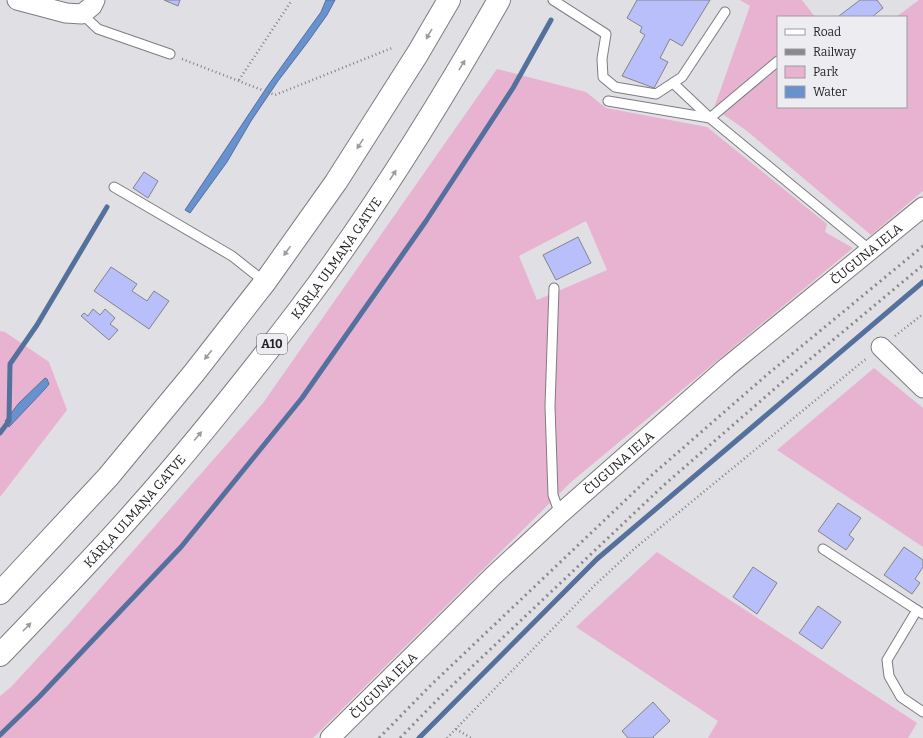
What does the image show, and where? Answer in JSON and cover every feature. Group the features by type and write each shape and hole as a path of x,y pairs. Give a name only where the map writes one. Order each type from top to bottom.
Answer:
{"highway":[{"path":"0,593 108,477 194,373 265,282 336,182 418,53 449,0"},
{"name":"KĀRĻA ULMAŅA GATVE","path":"0,655 58,595 137,509 216,415 300,309 368,213 412,146 465,60 499,0"}],"street":[{"path":"17,0 47,9 66,13 82,14 92,6 95,0"},
{"name":"ČUGUNA IELA","path":"330,738 493,576 560,514 727,367 923,206"},
{"path":"881,347 923,388"}],"lane":[{"path":"553,0 606,34 602,59 603,77 615,87 656,94 682,76 725,12"},
{"path":"82,14 98,29 170,54"},
{"path":"608,101 710,118 777,62"},
{"path":"673,83 710,118 870,250"},
{"path":"114,187 232,256 265,282"},
{"path":"554,288 550,413 553,496 560,514"},
{"path":"823,549 920,612 887,660 889,676 901,697 923,712"}],"path":[{"path":"239,80 292,0"},
{"path":"170,54 239,80 275,96 392,48"},
{"path":"447,738 590,590 634,549 923,314"},
{"path":"456,729 471,738"}],"green space":[{"path":"740,0 802,0 814,16 777,16 777,108 907,108 907,16 897,16 919,0 923,0 923,191 871,235 747,131 714,108 750,6"},
{"path":"497,69 586,92 606,108 707,127 827,224 825,232 853,248 571,482 313,738 0,738 0,696 11,687 69,624 263,403","holes":["586,221 607,270 537,300 519,256"]},
{"path":"0,331 5,332 49,362 67,410 0,497"},
{"path":"874,368 923,408 923,547 777,450"},
{"path":"657,552 917,723 908,738 708,738 718,721 576,627"}],"water":[{"path":"326,0 335,0 327,15 278,81 251,121 227,162 190,213 185,210 269,84 321,12"},
{"path":"45,378 49,384 9,427 5,421 19,403"}],"building":[{"path":"164,0 180,0 178,6"},
{"path":"637,0 710,0 682,46 670,39 660,58 668,62 654,88 622,76 645,35 640,32 642,27 627,18"},
{"path":"860,0 877,0 883,8 873,16 839,16"},
{"path":"144,172 158,181 148,198 133,188"},
{"path":"578,237 591,263 556,280 543,255"},
{"path":"111,267 137,284 132,291 147,301 154,291 169,301 149,329 94,291"},
{"path":"93,309 100,315 105,309 115,318 110,324 118,330 109,340 81,316 84,313 88,316"},
{"path":"838,503 861,518 849,535 854,539 846,550 818,531"},
{"path":"904,547 923,560 923,567 915,579 920,583 912,594 884,575"},
{"path":"753,567 777,583 757,614 733,597"},
{"path":"818,606 841,622 822,649 799,633"},
{"path":"653,702 670,721 653,737 654,738 628,738 622,731"}],"waterway":[{"path":"0,735 39,697 181,547 302,398 426,221 513,88 551,20"},
{"path":"0,433 9,421 10,364 37,325 107,207"},
{"path":"419,738 597,559 923,282"}],"railway":[{"path":"379,738 431,685 653,474 769,373 923,246"},
{"path":"400,738 441,696 664,485 779,385 923,265"}]}
